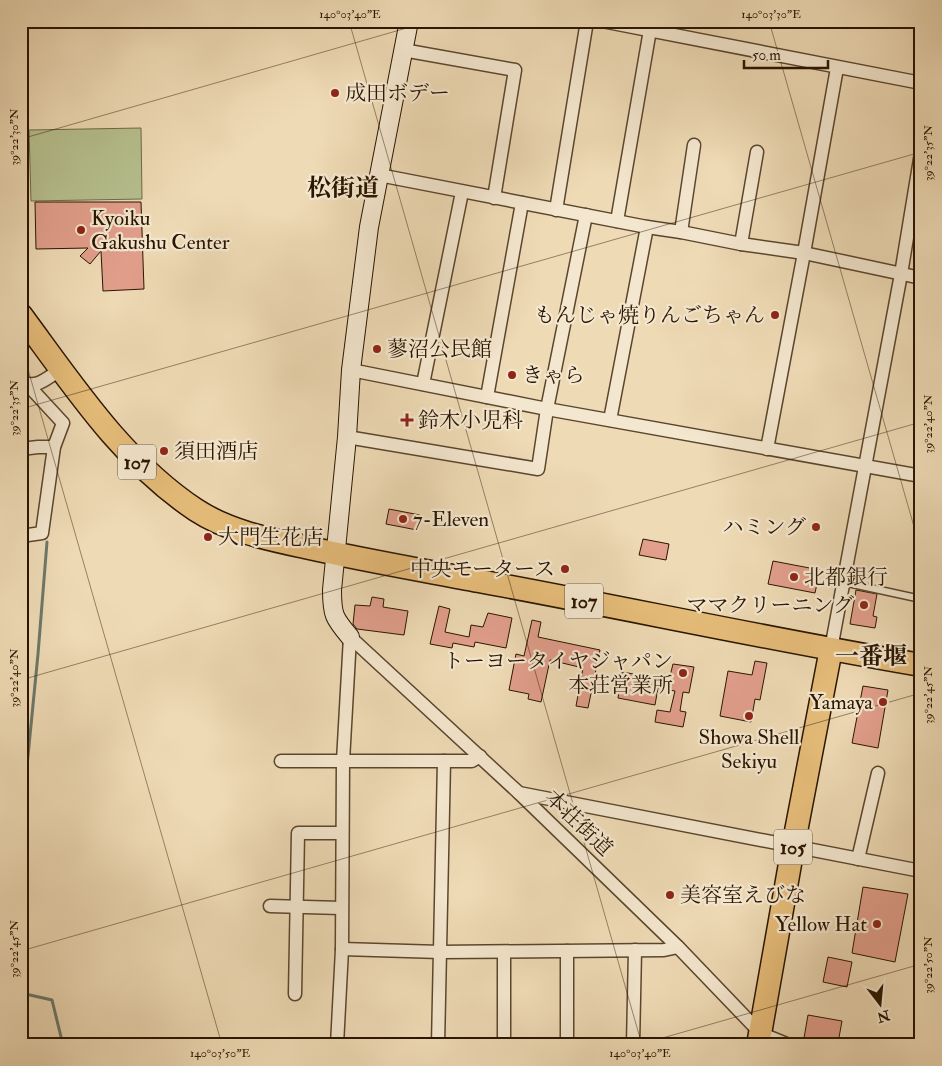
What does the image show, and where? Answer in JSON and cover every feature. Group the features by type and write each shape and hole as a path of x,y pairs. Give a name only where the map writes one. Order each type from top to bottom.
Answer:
{"highway":[{"name":"107","path":"21,315 110,432 134,459 167,489 198,511 232,528 265,538 336,554 554,594 831,649"},
{"path":"831,649 921,665"},
{"name":"105","path":"764,1041 793,847 831,649"}],"street":[{"path":"337,1045 342,950 343,761 350,637 339,625 332,612 332,590 347,437 351,370 369,227 409,21"},
{"path":"556,210 588,21"},
{"path":"602,21 837,68 921,82"},
{"path":"617,220 650,30"},
{"path":"403,50 515,70 494,198"},
{"path":"767,449 837,68"},
{"path":"681,232 694,145"},
{"path":"742,244 757,152"},
{"path":"831,649 901,274 921,153"},
{"path":"379,176 617,220 647,228 804,253 921,278"},
{"path":"422,384 462,192"},
{"path":"487,397 522,203"},
{"path":"347,437 538,469 547,409 586,215"},
{"path":"610,420 647,228"},
{"path":"24,382 41,382 61,368"},
{"path":"351,370 547,409 921,476"},
{"path":"21,536 42,533 54,447 63,423 24,382"},
{"path":"21,450 54,447"},
{"name":"本荘街道","path":"350,637 480,756 678,947 764,1041"},
{"path":"281,761 472,761 480,756"},
{"path":"438,1045 444,760"},
{"path":"858,859 878,773"},
{"path":"519,793 921,871"},
{"path":"295,994 298,833 342,833"},
{"path":"270,906 342,908"},
{"path":"342,950 504,952 664,950 678,947"},
{"path":"633,1045 635,950"},
{"path":"567,951 567,1045"},
{"path":"504,952 504,1045"},
{"path":"764,1041 789,1045"}],"lane":[{"path":"843,582 921,599"}],"green space":[{"path":"141,128 142,199 31,201 29,130"}],"building":[{"path":"35,202 141,202 144,289 103,291 101,251 90,264 80,256 88,248 36,249"},
{"path":"389,509 420,515 417,530 386,524"},
{"path":"643,539 669,544 666,560 639,555"},
{"name":"北都銀行","path":"773,561 820,570 815,593 768,584"},
{"name":"ママクリーニング","path":"856,590 877,594 873,616 877,617 875,628 850,624"},
{"path":"372,597 384,599 383,607 408,611 404,635 357,629 353,624 355,605 370,606"},
{"path":"439,606 450,609 445,632 469,637 471,625 483,627 488,613 512,618 506,648 475,642 474,647 453,643 452,648 430,644"},
{"path":"532,620 541,622 538,637 600,650 588,708 576,706 583,668 550,660 541,702 528,699 529,694 509,690 516,654 524,656"},
{"path":"755,661 767,663 760,700 755,699 751,722 720,716 728,671 752,675"},
{"path":"673,664 694,667 689,693 683,692 680,711 686,712 683,727 655,722 657,710 670,712 675,691 658,688 655,705 618,698 622,672 669,680"},
{"path":"863,686 888,690 878,748 852,743"},
{"path":"863,887 908,894 895,962 852,953"},
{"path":"828,957 852,962 847,987 823,982"},
{"path":"808,1015 842,1021 838,1043 804,1038"}],"waterway":[{"path":"21,827 47,542"},
{"path":"21,993 52,1000 63,1045"}],"place":[{"name":"成田ボデー","path":"335,93"},
{"name":"Kyoiku Gakushu Center","path":"81,230"},
{"name":"もんじゃ焼りんごちゃん","path":"775,315"},
{"name":"蓼沼公民館","path":"377,349"},
{"name":"きゃら","path":"512,375"},
{"name":"鈴木小児科","path":"407,420"},
{"name":"須田酒店","path":"164,451"},
{"name":"7-Eleven","path":"403,519"},
{"name":"ハミング","path":"816,527"},
{"name":"大門生花店","path":"208,537"},
{"name":"中央モータース","path":"565,569"},
{"name":"北都銀行","path":"794,577"},
{"name":"ママクリーニング","path":"864,605"},
{"name":"トーヨータイヤジャパン 本荘営業所","path":"683,673"},
{"name":"Yamaya","path":"883,702"},
{"name":"Showa Shell Sekiyu","path":"749,716"},
{"name":"美容室えびな","path":"670,895"},
{"name":"Yellow Hat","path":"877,924"}],"district":[{"name":"松街道","path":"343,188"},
{"name":"一番堰","path":"871,656"}]}
